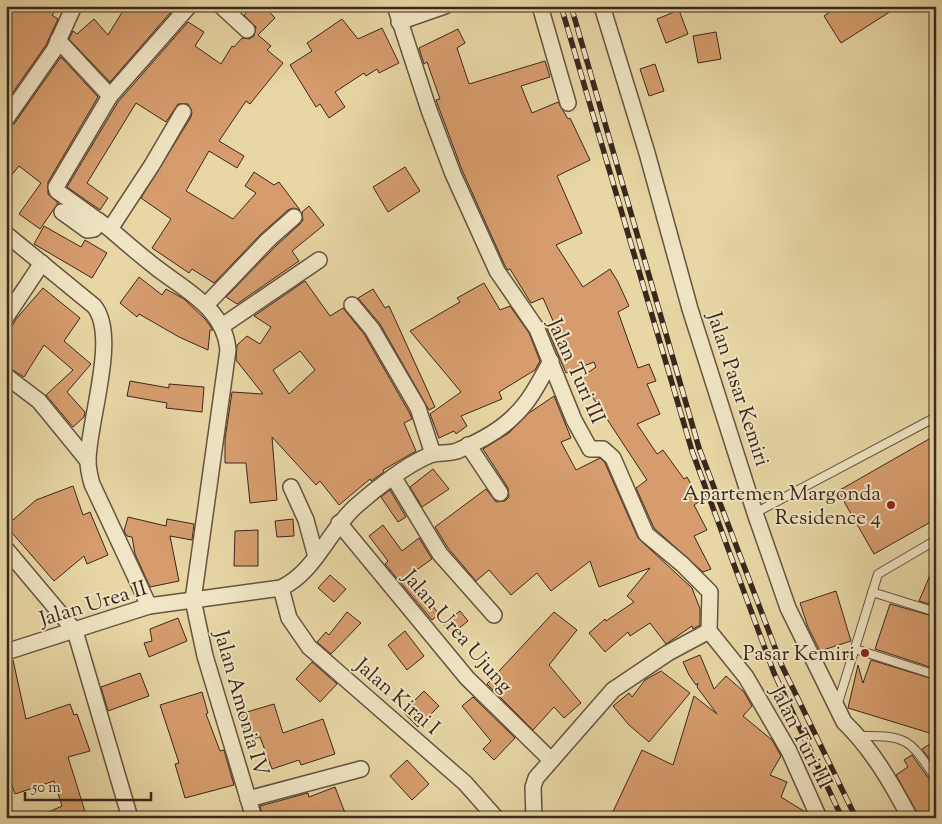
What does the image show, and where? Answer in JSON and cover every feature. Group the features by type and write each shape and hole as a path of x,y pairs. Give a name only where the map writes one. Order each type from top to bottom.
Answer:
{"street":[{"path":"6,119 58,40 74,6"},
{"path":"189,6 110,96 56,189 206,304 222,326 227,337 228,350 192,600 282,593 316,557 339,523 366,498 416,462 433,454 455,452 514,417 526,403 551,361"},
{"path":"221,6 247,30"},
{"name":"Jalan Turi III","path":"395,6 453,174 497,271 538,329 574,420 590,449 603,449 613,458 646,534 710,592 709,631 746,676 789,751 819,818"},
{"path":"399,22 444,6"},
{"path":"540,6 568,102"},
{"name":"Jalan Pasar Kemiri","path":"602,6 647,153 690,309 755,513 788,608 844,722 859,736 893,787 910,818"},
{"path":"58,40 110,96"},
{"path":"62,212 87,230 104,225 152,165 183,112"},
{"path":"206,304 294,216"},
{"path":"6,234 94,306 102,320 103,344 88,461 92,484 149,606"},
{"path":"222,326 319,260"},
{"path":"6,317 42,263"},
{"path":"352,305 375,334 418,408 433,454"},
{"path":"6,376 39,401 88,461"},
{"path":"468,445 500,494"},
{"path":"394,478 440,554 494,615"},
{"path":"291,487 306,520 316,557"},
{"name":"Jalan Urea Ujung","path":"339,523 467,678 551,760"},
{"path":"6,549 75,631 130,818"},
{"name":"Jalan Kirai I","path":"282,593 289,618 309,647 465,783 496,818"},
{"name":"Jalan Urea II","path":"6,652 149,606 192,600"},
{"name":"Jalan Amonia IV","path":"192,600 205,656 254,818"},
{"path":"534,818 533,787 536,778 613,690 668,653 709,631"},
{"path":"248,799 361,768"}],"lane":[{"path":"755,513 936,417"},
{"path":"836,707 878,574 936,540"},
{"path":"872,592 936,612"},
{"path":"855,649 936,675"},
{"path":"859,736 890,736 911,743 936,779"}],"building":[{"path":"6,6 60,6 52,15 58,19 46,45 6,102"},
{"path":"126,6 176,6 110,82 69,39 73,31 77,34 94,19 108,35"},
{"path":"254,6 264,6 275,18 258,35 271,46 267,50 283,63 250,104 246,101 219,141 244,156 237,168 209,151 186,191 233,219 256,193 245,186 254,172 274,185 279,182 300,210 293,208 288,210 261,234 214,283 192,269 189,273 152,248 171,219 141,198 191,117 192,112 188,104 178,104 166,122 136,103 87,183 108,198 100,210 67,187 118,102 188,22 204,32 195,46 221,64 232,46 234,47 242,38 249,39 254,36 256,27 244,15"},
{"path":"839,6 899,6 841,43 824,16"},
{"path":"679,10 688,34 666,43 657,19"},
{"path":"342,19 358,39 382,28 399,63 379,73 377,69 366,76 364,73 335,92 345,107 329,118 320,104 316,107 290,65 312,51 307,43"},
{"path":"458,29 465,43 457,48 469,84 545,61 550,77 521,86 532,113 558,102 568,119 570,118 590,160 557,176 582,233 556,245 583,287 610,269 618,282 629,306 618,312 638,368 649,364 656,381 647,384 660,414 637,424 657,454 663,450 684,479 687,477 700,501 694,505 707,530 694,536 711,569 703,572 654,528 636,488 647,480 580,378 596,367 594,362 566,373 546,326 554,323 543,298 531,303 510,269 508,270 505,266 462,170 436,100 440,99 427,62 424,64 419,48"},
{"path":"716,32 721,59 698,63 693,36"},
{"path":"61,57 98,97 48,182 48,194 58,203 40,229 19,214 41,183 19,166 6,182 6,128 14,124"},
{"path":"655,64 664,91 649,96 640,69"},
{"path":"405,167 420,191 388,212 373,187"},
{"path":"309,206 324,225 292,251 299,261 237,304 226,297 300,224 303,220 302,212"},
{"path":"44,226 81,247 85,240 107,253 92,278 34,244"},
{"path":"139,277 162,295 166,289 184,299 205,319 213,330 210,330 208,350 179,337 139,314 137,317 120,303"},
{"path":"305,281 330,316 343,308 364,334 409,412 412,419 404,423 416,451 383,470 384,472 371,481 370,479 339,505 320,481 316,485 272,437 277,500 250,503 246,463 225,463 225,439 232,392 263,394 236,360 237,345 247,336 260,344 271,327 254,316","holes":["300,351 315,370 289,394 273,370"]},
{"path":"484,283 500,310 510,306 529,333 540,361 535,370 499,392 502,399 461,416 467,426 456,434 454,431 439,438 430,414 461,392 410,331 460,302 457,298"},
{"path":"43,288 80,318 64,341 91,364 67,392 85,412 84,417 73,427 46,395 73,370 44,345 24,377 6,366 6,337 16,319"},
{"path":"373,289 385,308 389,306 435,407 429,410 380,324 358,298"},
{"path":"130,381 169,388 169,384 204,387 202,412 166,408 167,403 127,396"},
{"path":"554,396 571,438 561,442 576,470 600,458 605,463 638,538 692,588 700,609 700,625 693,629 692,626 666,644 650,623 630,636 628,632 605,652 589,633 605,619 606,621 634,602 627,596 650,568 599,587 590,561 551,591 537,573 511,595 489,570 476,581 448,548 435,527 486,489 496,502 505,501 509,497 508,488 483,449 509,433 529,413"},
{"name":"Apartemen Margonda Residence 4","path":"936,435 936,519 874,554 838,491"},
{"path":"433,469 449,489 422,507 410,487"},
{"path":"73,486 83,515 90,512 108,555 87,564 84,556 54,581 6,526 36,500"},
{"path":"390,490 406,517 398,522 381,497"},
{"path":"128,517 166,526 167,519 194,524 192,540 170,536 179,581 150,587 135,554 132,537 127,536 124,531"},
{"path":"293,519 294,536 277,537 275,521"},
{"path":"383,525 402,551 419,538 432,559 408,576 439,614 432,620 385,564 388,561 369,536"},
{"path":"258,530 258,566 234,566 235,531"},
{"path":"936,561 936,606 919,601"},
{"path":"330,575 346,589 334,602 318,588"},
{"path":"836,591 851,641 820,651 808,627 800,603"},
{"path":"890,604 936,617 936,669 875,649"},
{"path":"460,611 468,621 452,634 443,624"},
{"path":"347,612 361,623 331,654 317,642 326,632 329,635"},
{"path":"554,612 577,630 549,665 581,703 564,718 554,707 533,730 487,684"},
{"path":"178,618 187,641 149,657 144,643 152,641 150,629"},
{"path":"405,631 424,656 407,670 388,645"},
{"path":"700,655 714,689 726,676 744,692 752,706 743,716 772,740 781,756 770,775 787,782 781,797 807,813 809,818 610,818 642,750 673,765 694,696 717,714 697,687 698,683 696,685 689,675 683,662"},
{"path":"13,660 26,719 70,704 74,715 77,714 90,751 68,757 87,818 35,818 62,806 54,781 15,794 9,776 6,777 6,661"},
{"path":"871,660 936,680 936,735 848,708 858,665 863,683"},
{"path":"312,662 337,684 320,702 296,679"},
{"path":"661,671 690,693 649,742 629,725 613,706 629,693 632,697 645,680"},
{"path":"140,673 149,696 108,711 101,687"},
{"path":"424,691 439,706 418,727 403,712"},
{"path":"202,692 208,713 206,714 220,751 224,750 234,785 185,798 175,764 179,763 160,705"},
{"path":"473,697 515,738 494,760 483,749 491,741 462,706"},
{"path":"274,704 283,733 323,719 335,754 301,765 299,760 272,769 260,737 248,740 240,714"},
{"path":"936,740 936,768 922,749"},
{"path":"912,755 931,782 936,785 936,818 920,818 896,775 908,767 904,760"},
{"path":"407,760 429,784 412,800 390,776"},
{"path":"335,787 347,818 263,818 260,806 308,793 309,797"}],"railway":[{"path":"561,6 692,451 774,673 842,818"},
{"path":"571,6 699,448 782,666 856,818"}],"place":[{"name":"Apartemen Margonda Residence 4","path":"891,505"},
{"name":"Pasar Kemiri","path":"865,653"}]}
